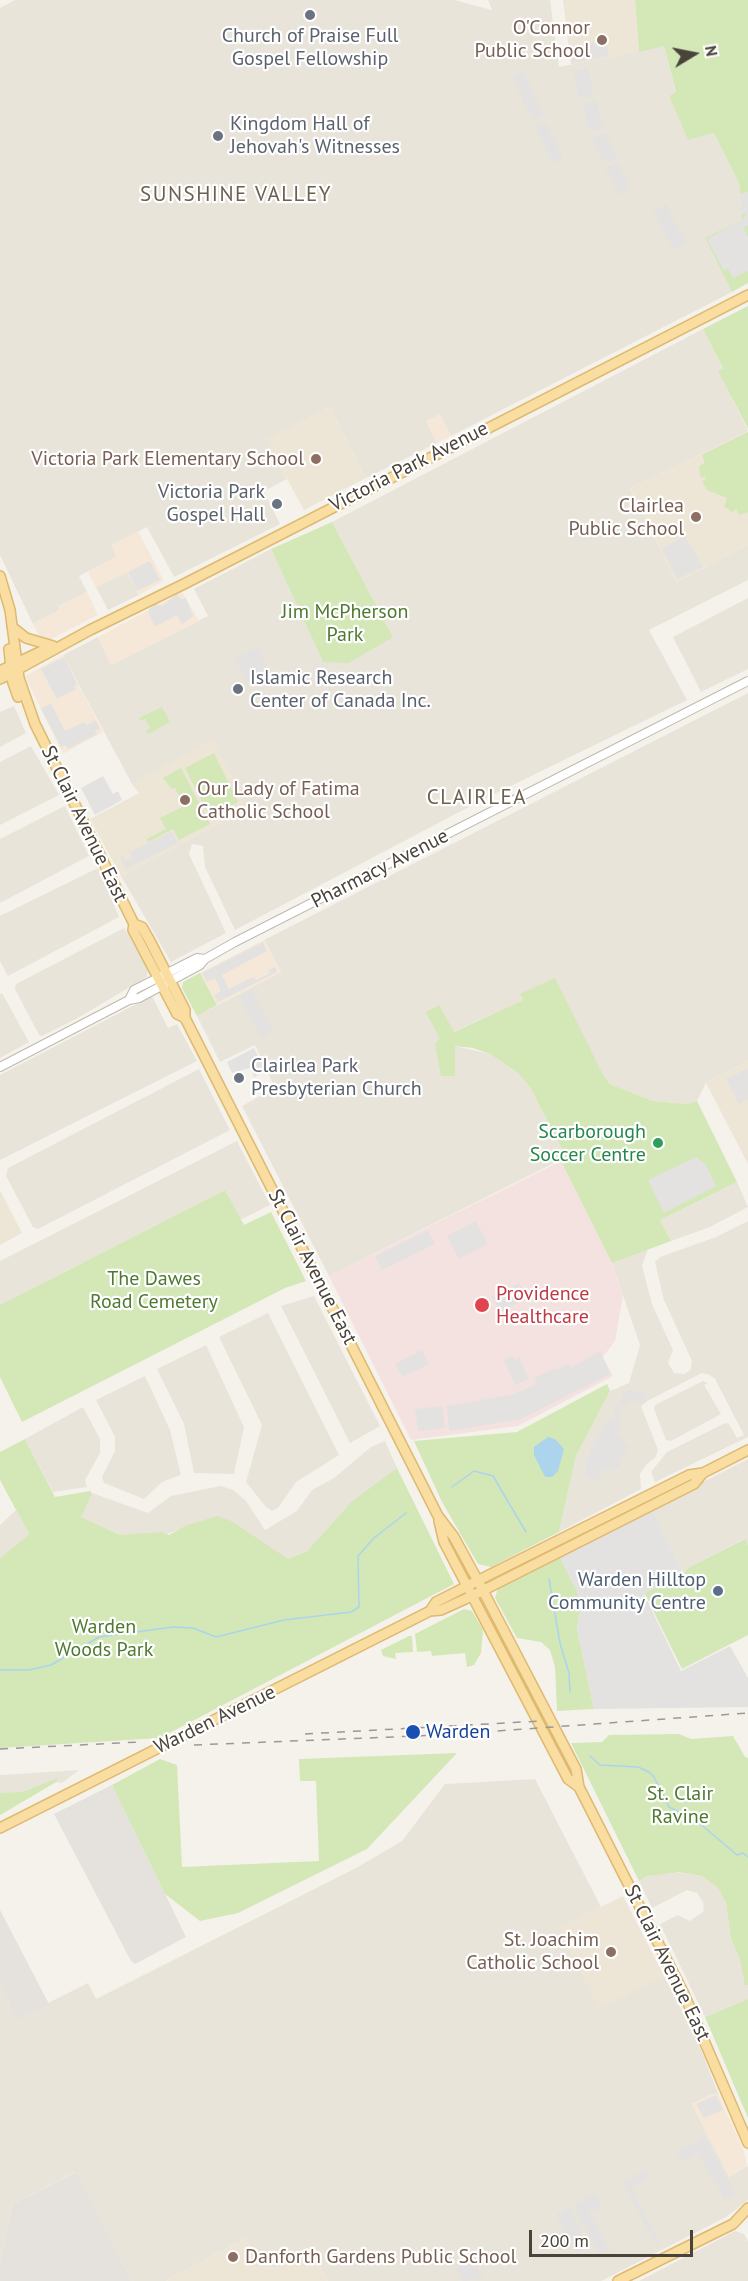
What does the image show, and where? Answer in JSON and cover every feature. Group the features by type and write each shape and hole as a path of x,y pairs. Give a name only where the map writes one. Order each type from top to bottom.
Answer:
{"main road":[{"name":"Victoria Park Avenue","path":"0,671 14,668 70,640 748,295"},
{"name":"St Clair Avenue East","path":"0,576 12,623 14,668 35,724 134,924 142,927 177,1014 185,1018 438,1516 454,1537 483,1590 576,1769 579,1787 684,1994 748,2143"},
{"path":"12,623 27,639 53,646"},
{"name":"Victoria Park Avenue","path":"0,679 14,668 53,646 70,640"},
{"name":"Warden Avenue","path":"430,1611 436,1602 689,1475 703,1473 748,1450"},
{"name":"Warden Avenue","path":"0,1828 430,1611 441,1610 472,1596 694,1484 703,1473"},
{"name":"St Clair Avenue East","path":"438,1516 444,1542 467,1587 568,1779 579,1787"},
{"path":"618,2281 745,2218 748,2208"}],"street":[{"name":"Pharmacy Avenue","path":"0,1067 129,1000 197,958 205,959 748,681"}],"shaded area":[{"path":"15,0 454,0 492,10 488,0 550,0 559,67 664,46 676,93 669,96 688,139 714,133 739,183 742,219 705,238 732,292 451,436 440,415 426,421 437,443 366,478 330,407 267,440 287,479 264,491 280,524 174,577 147,527 112,545 116,557 79,576 87,592 59,606 60,610 33,624 0,555 0,8"},
{"name":"O'Connor Public School","path":"563,0 635,0 639,52 571,65"},
{"path":"606,40 609,56 572,63 569,47"},
{"path":"588,68 594,97 579,98 573,71"},
{"path":"523,70 545,116 533,122 511,76"},
{"path":"596,100 604,128 590,131 582,105"},
{"path":"546,122 564,158 553,163 535,127"},
{"path":"606,132 617,159 602,162 592,138"},
{"path":"618,162 631,189 618,195 605,168"},
{"path":"748,192 748,226 743,227 748,237 748,271 733,278 728,269 724,271 707,239 744,218 746,214 742,214 740,194"},
{"path":"666,204 686,242 673,250 653,211"},
{"path":"703,329 723,370 719,372 748,431 630,489 677,582 748,545 748,580 649,630 687,700 484,799 235,930 205,867 203,846 192,844 189,854 226,933 171,962 121,876 248,808 186,755 132,784 63,655 98,637 111,665 208,616 194,589 271,549 323,662 393,637 332,522"},
{"name":"Victoria Park Elementary School","path":"330,407 366,478 304,510 266,440"},
{"path":"440,414 451,436 437,443 426,421"},
{"name":"Clairlea Public School","path":"748,431 748,545 677,582 630,489"},
{"path":"138,531 164,581 139,595 127,572 96,587 88,572 116,557 111,545"},
{"path":"685,536 703,567 677,579 662,548"},
{"path":"150,561 160,580 137,591 128,572"},
{"path":"127,572 139,595 108,610 96,587"},
{"path":"87,592 98,615 43,643 33,624 60,610 58,606"},
{"path":"182,592 199,621 111,665 98,637"},
{"path":"177,594 181,599 186,598 193,616 182,624 177,615 155,627 148,612 150,608 157,604 162,606"},
{"path":"748,598 748,669 701,692 673,637"},
{"path":"257,647 270,672 247,683 235,658"},
{"path":"63,655 103,732 63,754 25,676"},
{"path":"64,657 77,684 74,686 76,689 57,699 41,669"},
{"path":"748,693 748,1061 706,1083 697,1101 687,1104 653,1101 610,1084 602,1073 520,995 523,1000 453,1032 438,1006 427,1012 455,1046 490,1054 518,1073 530,1087 566,1157 329,1276 242,1106 275,1088 255,1045 220,1062 197,1016 281,972 264,940"},
{"path":"51,703 65,731 84,722 86,725 95,720 100,728 95,731 97,734 68,749 66,745 61,747 41,709"},
{"path":"14,706 26,733 0,747 0,712"},
{"name":"Our Lady of Fatima Catholic School","path":"213,739 249,808 121,876 90,819 139,793 132,784"},
{"path":"31,746 59,795 0,825 0,762"},
{"path":"103,776 113,794 118,791 122,800 95,815 81,788"},
{"path":"65,806 89,856 0,903 0,839"},
{"path":"172,831 178,843 126,869 120,857 123,856 125,861 132,857 130,852"},
{"path":"98,868 119,917 8,976 0,961 0,916"},
{"path":"124,928 148,968 147,977 76,1019 42,1036 39,1035 15,989 16,984"},
{"path":"264,940 281,972 217,1005 200,973"},
{"path":"263,942 267,951 222,975 229,989 253,977 256,980 270,973 268,970 275,967 277,972 218,1002 214,995 221,991 215,978 207,982 202,973"},
{"path":"251,990 274,1031 262,1038 239,997"},
{"path":"2,993 29,1042 0,1058 0,994"},
{"path":"152,996 168,1028 177,1024 197,1061 0,1160 0,1075"},
{"path":"254,1048 266,1071 254,1077 250,1068 232,1073 227,1062"},
{"path":"748,1061 748,1164 706,1083"},
{"path":"748,1068 748,1099 739,1104 726,1079"},
{"path":"199,1069 230,1130 38,1229 33,1227 6,1176 8,1168"},
{"path":"237,1141 270,1205 240,1220 225,1190 0,1305 0,1261"},
{"path":"696,1157 706,1165 716,1186 664,1213 648,1180"},
{"name":"Providence Healthcare","path":"561,1161 612,1263 623,1296 615,1341 603,1357 613,1376 518,1426 411,1440 329,1276"},
{"path":"737,1182 748,1207 710,1227 671,1241 660,1220"},
{"path":"0,1190 22,1233 0,1245"},
{"path":"476,1221 488,1244 459,1259 447,1236"},
{"path":"748,1221 748,1437 655,1482 651,1472 667,1452 725,1423 729,1424 737,1438 744,1435 715,1379 702,1373 641,1406 658,1450 655,1458 640,1474 641,1489 559,1532 576,1456 610,1391 629,1383 640,1345 612,1263 648,1249 642,1266 652,1304 673,1350 668,1363 674,1373 685,1374 691,1369 692,1361 664,1300 655,1262 660,1257 716,1237"},
{"path":"428,1230 435,1244 382,1270 375,1256"},
{"path":"519,1283 525,1295 522,1297 523,1301 500,1312 492,1297"},
{"path":"314,1296 380,1426 350,1443 281,1306"},
{"path":"268,1313 339,1455 296,1482 278,1508 272,1511 246,1482 262,1425 219,1337"},
{"path":"206,1345 244,1427 234,1474 194,1473 184,1424 157,1369"},
{"path":"422,1350 429,1364 402,1377 395,1364"},
{"path":"600,1351 610,1374 521,1419 449,1431 447,1406 510,1395 537,1384 534,1378 555,1368 557,1370 568,1363 571,1368"},
{"path":"513,1356 514,1360 519,1357 529,1379 515,1385 504,1360"},
{"path":"145,1376 170,1430 181,1475 162,1482 144,1499 104,1483 102,1477 115,1451 115,1437 96,1400"},
{"path":"703,1381 708,1383 704,1385 721,1414 671,1441 666,1440 654,1409 655,1405"},
{"path":"631,1389 633,1393 637,1390 645,1393 644,1399 648,1400 642,1404 634,1400 630,1401 620,1409 619,1419 623,1422 617,1434 628,1447 619,1461 620,1468 604,1470 602,1463 600,1481 596,1481 584,1475 591,1450 609,1418 614,1419 615,1409 623,1399 621,1394"},
{"path":"442,1406 445,1428 418,1431 415,1409"},
{"path":"83,1407 100,1439 100,1453 85,1480 87,1487 53,1492 25,1439"},
{"path":"385,1441 397,1468 352,1501 307,1551 288,1559 256,1554 205,1520 148,1541 127,1538 80,1517 92,1493 148,1513 171,1496 221,1486 233,1490 246,1501 265,1530 297,1511 312,1490 334,1478 371,1447"},
{"path":"748,1459 748,1545 744,1539 688,1568 683,1573 650,1509"},
{"path":"651,1509 683,1573 644,1594 681,1671 730,1646 748,1678 748,1707 594,1709 577,1628 582,1602 560,1557"},
{"path":"16,1510 29,1534 0,1558 0,1525"},
{"path":"79,1770 62,1783 56,1782 0,1815 0,1775"},
{"path":"535,1779 601,1907 559,1928 599,2008 664,1976 697,2040 719,2095 713,2094 692,2104 729,2177 747,2166 748,2200 726,2217 601,2281 328,2281 313,2251 274,2269 260,2264 245,2238 166,2281 131,2281 75,2172 13,2204 0,2261 0,1985 18,2018 88,1983 96,1999 358,1867 402,1841 445,1784"},
{"path":"112,1785 186,1937 135,1964 131,1961 54,1814"},
{"path":"661,1870 702,1876 718,1888 726,1903 731,1939 748,1976 748,1999 705,2017 660,1924 678,1915 690,1921 704,1911 703,1902 697,1893 687,1890 652,1908 639,1881"},
{"name":"St. Joachim Catholic School","path":"623,1896 664,1976 599,2009 558,1928"},
{"path":"0,1910 49,2004 18,2019 0,1985"},
{"path":"714,2094 719,2095 744,2152 747,2166 729,2177 692,2104"},
{"path":"716,2095 723,2110 704,2118 696,2104"},
{"path":"705,2137 736,2194 725,2200 698,2152 682,2161 677,2152"},
{"path":"646,2169 650,2177 631,2188 660,2243 656,2245 622,2182"},
{"path":"76,2172 131,2281 0,2281 0,2261 13,2204"},
{"path":"594,2194 602,2207 593,2212 590,2208 588,2209 610,2250 599,2255 573,2205"},
{"path":"569,2207 589,2247 576,2254 556,2214"},
{"path":"735,2231 744,2234 748,2241 748,2281 639,2281"},
{"name":"Danforth Gardens Public School","path":"245,2238 260,2264 273,2269 313,2251 328,2281 166,2281"},
{"path":"472,2259 483,2279 462,2281 455,2268"}],"green space":[{"path":"635,0 748,0 748,283 732,292 705,238 742,219 739,183 714,133 688,140 669,96 676,92 664,46 639,52"},
{"path":"748,306 748,429 718,371 723,369 703,329"},
{"path":"748,432 748,512 739,515 736,508 733,512 724,507 727,498 707,490 702,481 706,479 705,476 701,478 699,466 705,463 702,455"},
{"name":"Jim McPherson Park","path":"332,522 393,637 349,663 323,662 271,549"},
{"path":"162,707 170,722 148,734 146,731 150,728 145,719 141,721 139,718"},
{"path":"214,753 238,802 210,817 185,768"},
{"path":"181,768 210,824 179,840 173,829 148,842 147,839 166,829 160,818 184,806 175,788 172,789 163,778"},
{"path":"200,973 217,1005 197,1016 182,988 183,982"},
{"path":"555,978 602,1073 610,1084 653,1101 687,1104 697,1101 737,1182 660,1220 671,1241 612,1263 561,1161 566,1157 530,1087 518,1073 490,1054 473,1048 455,1046 455,1076 441,1076 435,1043 440,1039 426,1012 439,1005 454,1032 523,1000 520,994"},
{"name":"The Dawes Road Cemetery","path":"225,1190 244,1225 271,1212 306,1281 285,1288 22,1422 0,1377 0,1305"},
{"path":"607,1384 610,1391 576,1456 559,1532 491,1567 478,1564 442,1502 414,1441 517,1432"},
{"name":"Warden Woods Park","path":"25,1439 55,1497 90,1491 92,1493 81,1517 120,1535 161,1532 169,1535 187,1525 218,1516 231,1521 288,1559 307,1551 352,1501 397,1468 454,1584 160,1738 0,1748 0,1558 29,1534 0,1480 0,1452"},
{"path":"745,1539 748,1545 748,1635 682,1669 644,1592 682,1575 688,1568"},
{"path":"560,1557 582,1602 577,1628 594,1709 557,1711 555,1667 550,1650 541,1642 517,1638 495,1598 498,1588"},
{"path":"464,1609 472,1611 483,1630 481,1653 474,1665 467,1667 465,1653 432,1656 431,1651 417,1652 415,1634"},
{"path":"412,1636 413,1652 395,1653 396,1659 383,1656 381,1650"},
{"name":"St. Clair Ravine","path":"679,1734 691,1739 733,1736 745,1757 748,1758 748,1985 745,1985 740,1959 731,1939 726,1903 718,1888 702,1876 678,1872 648,1876 639,1881 571,1743 602,1742 609,1735"},
{"path":"457,1753 367,1849 238,1913 200,1921 165,1894 112,1785 160,1759 177,1765 182,1867 319,1861 316,1781 300,1781 299,1759"},
{"path":"58,1778 56,1782 0,1815 0,1793 23,1792"},
{"path":"748,1999 748,2118 705,2017"}],"water":[{"path":"548,1437 555,1439 564,1449 558,1471 552,1477 545,1477 534,1455 534,1447"}],"waterway":[{"path":"452,1487 474,1471 493,1476 526,1532"},
{"path":"0,1670 29,1670 51,1665 99,1637 173,1627 193,1628 216,1637 284,1620 351,1612 359,1607 358,1556 374,1538 406,1513"},
{"path":"549,1579 560,1643 569,1673 570,1692"},
{"path":"590,1756 600,1765 638,1767 649,1772 654,1777 669,1807 698,1822 737,1855 743,1853 748,1857"}],"railway":[{"path":"194,1745 441,1735 748,1713"},
{"path":"305,1734 541,1721"},
{"path":"0,1749 139,1742"}],"place":[{"name":"Church of Praise Full Gospel Fellowship","path":"310,15"},
{"name":"O'Connor Public School","path":"602,40"},
{"name":"Kingdom Hall of Jehovah's Witnesses","path":"218,136"},
{"name":"Victoria Park Elementary School","path":"316,459"},
{"name":"Victoria Park Gospel Hall","path":"277,504"},
{"name":"Clairlea Public School","path":"696,517"},
{"name":"Islamic Research Center of Canada Inc.","path":"238,689"},
{"name":"Our Lady of Fatima Catholic School","path":"185,800"},
{"name":"Clairlea Park Presbyterian Church","path":"239,1078"},
{"name":"Scarborough Soccer Centre","path":"658,1143"},
{"name":"Providence Healthcare","path":"482,1305"},
{"name":"Warden Hilltop Community Centre","path":"718,1591"},
{"name":"Warden","path":"413,1732"},
{"name":"St. Joachim Catholic School","path":"611,1952"},
{"name":"Danforth Gardens Public School","path":"233,2257"}],"district":[{"name":"SUNSHINE VALLEY","path":"236,195"},
{"name":"CLAIRLEA","path":"477,798"}]}
